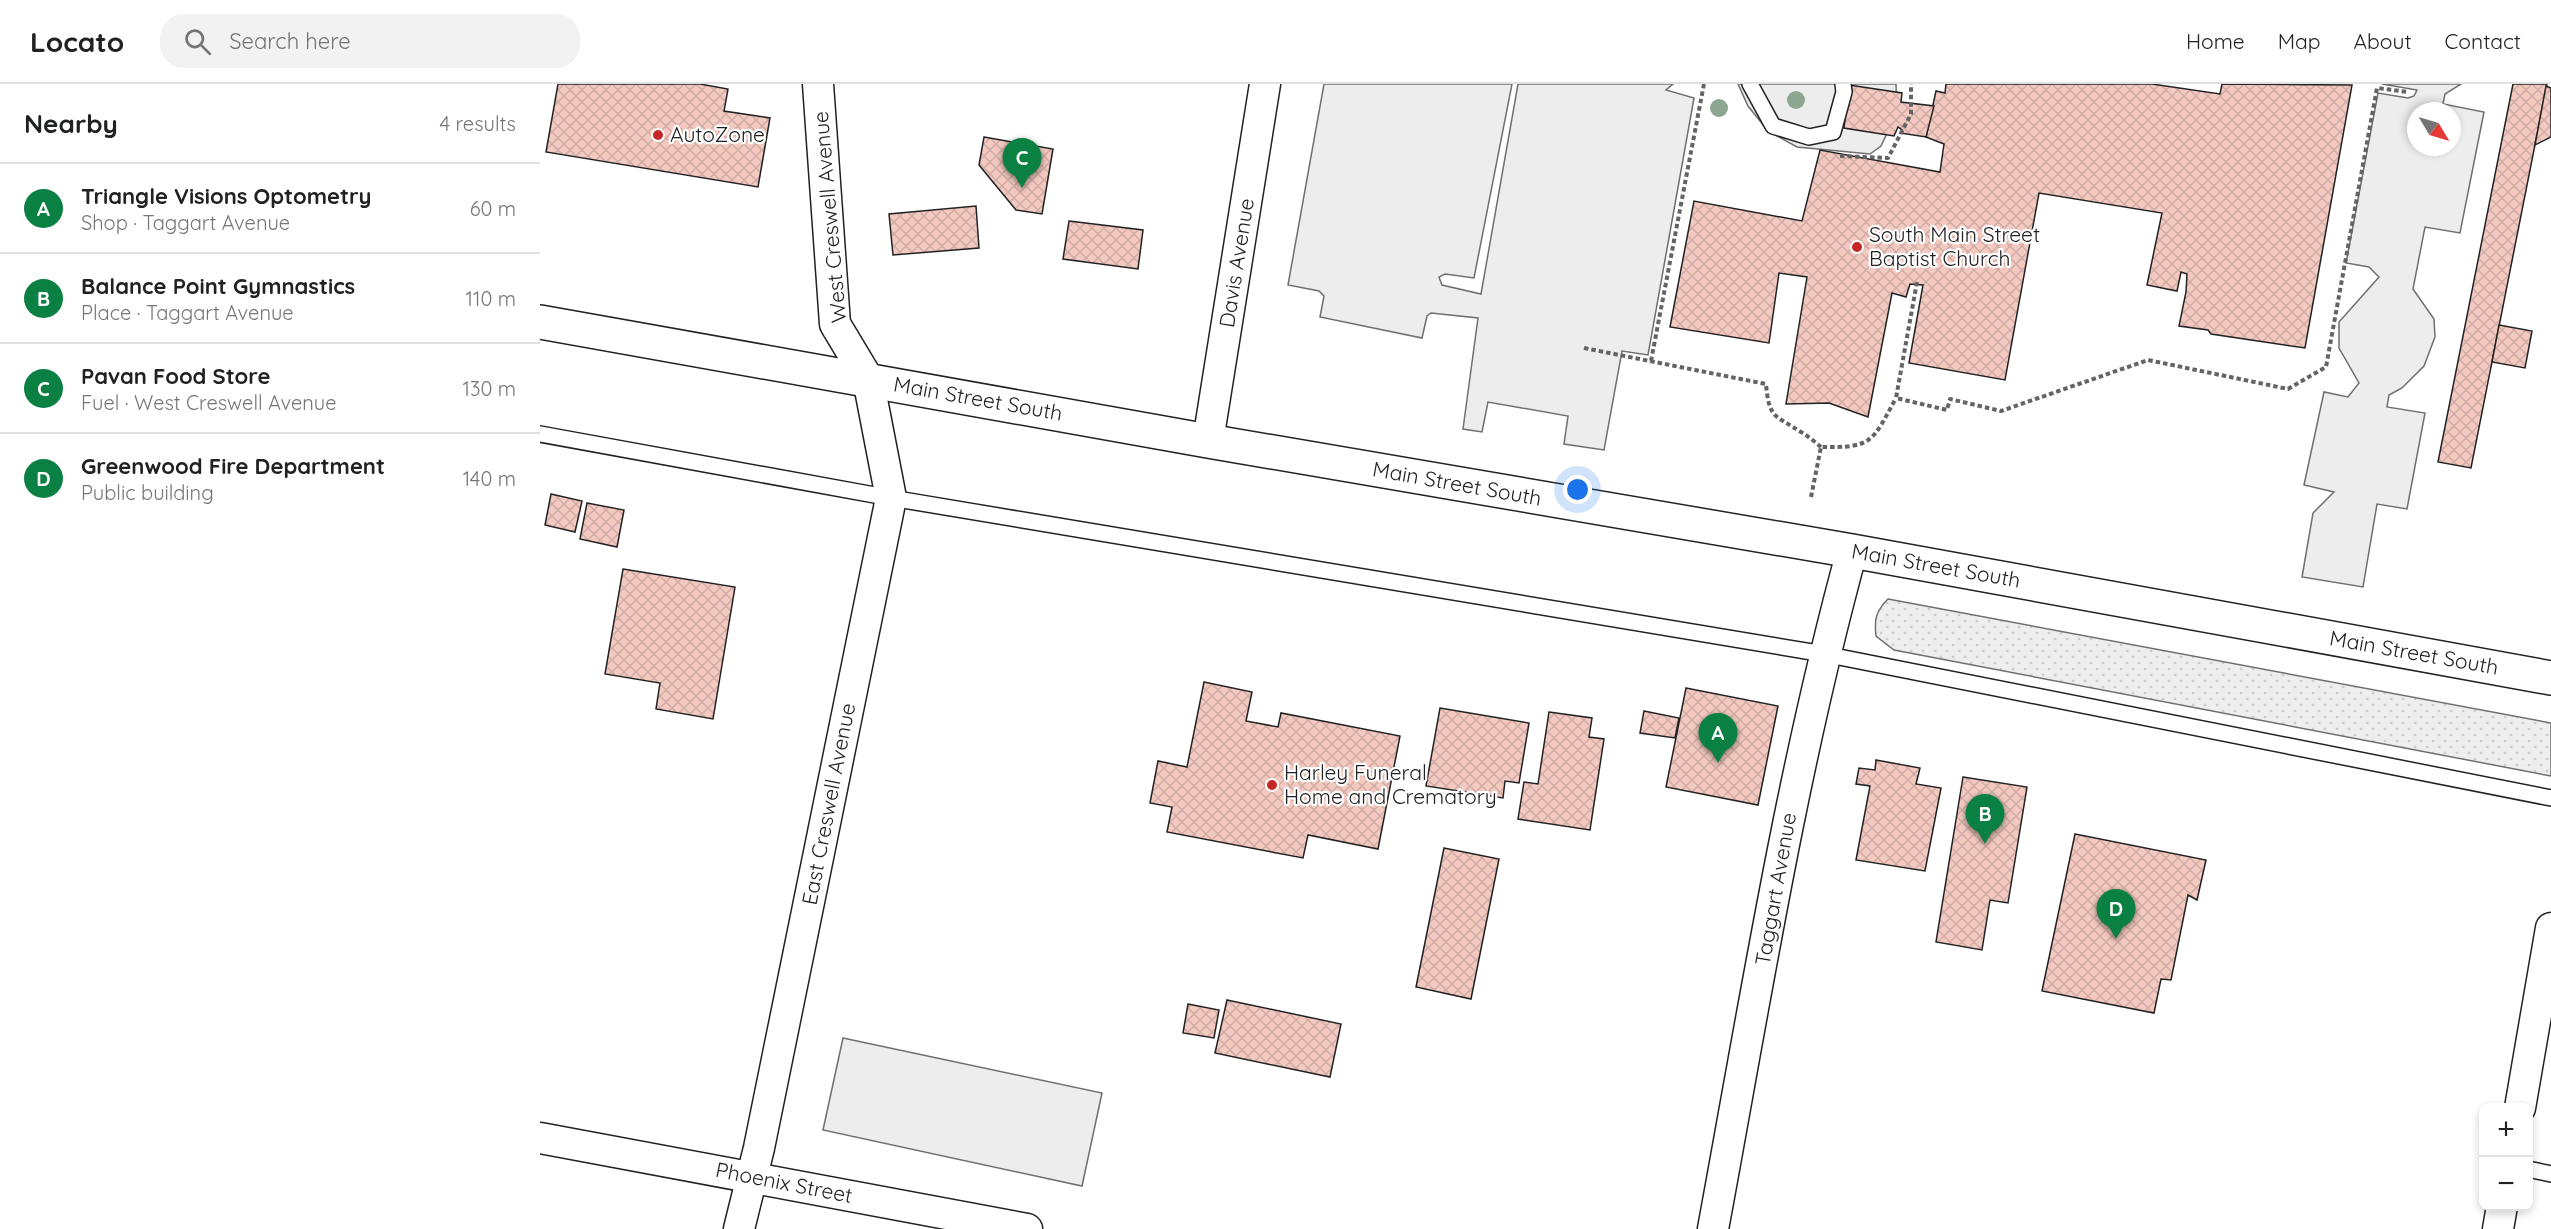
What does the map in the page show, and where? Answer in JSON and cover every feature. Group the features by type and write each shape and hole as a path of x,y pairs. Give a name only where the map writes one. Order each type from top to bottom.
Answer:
{"main road":[{"name":"Main Street South","path":"540,322 1208,441 1852,551 2551,678"}],"street":[{"name":"West Creswell Avenue","path":"818,84 835,324 868,379"},
{"name":"Davis Avenue","path":"1208,441 1265,84"},
{"name":"East Creswell Avenue","path":"739,1229 753,1178 891,498 868,379"},
{"name":"Taggart Avenue","path":"1713,1229 1795,781 1824,654 1852,551"},
{"path":"2521,1103 2551,928"},
{"name":"Phoenix Street","path":"540,1138 1028,1229"},
{"path":"2498,1229 2501,1211"}],"lane":[{"path":"1750,84 1773,126 1809,137 1833,132 1844,92 1843,84"},
{"path":"540,434 891,498 1824,654 2551,798"},
{"path":"2533,1170 2551,1174"}],"path":[{"path":"1651,361 1704,84"},
{"path":"1896,398 1947,410 1950,399 2001,411 2148,360 2288,389 2326,367 2377,88 2408,92"},
{"path":"1584,348 1766,384 1768,402 1776,418 1802,432 1821,447 1857,446 1875,436 1896,398 1917,282"},
{"path":"1811,497 1821,447"}],"shaded area":[{"path":"1324,84 1512,84 1474,278 1445,274 1439,277 1442,285 1481,294 1518,84 1673,84 1666,90 1694,98 1648,355 1622,351 1604,450 1564,444 1568,416 1488,402 1482,432 1463,429 1478,318 1431,313 1427,316 1422,338 1320,317 1324,296 1319,291 1288,285"},
{"path":"1738,84 1896,84 1897,112 1881,146 1870,154 1797,147 1768,131 1748,106"},
{"path":"2382,84 2461,84 2445,94 2443,102 2407,102 2407,156 2461,156 2461,108 2484,112 2460,233 2425,227 2413,289 2434,319 2435,337 2424,366 2402,388 2389,395 2387,407 2425,413 2407,509 2377,504 2363,587 2302,577 2313,513 2334,492 2304,485 2324,392 2348,397 2359,383 2339,348 2339,322 2379,277 2369,267 2346,263 2378,93 2408,98 2414,96 2417,90"},
{"path":"1888,599 2551,723 2551,776 1894,650 1876,636 1877,616"},
{"path":"843,1038 1102,1093 1082,1186 823,1130"}],"building":[{"name":"AutoZone","path":"558,84 700,84 728,89 724,111 770,118 758,187 546,152"},
{"name":"South Main Street Baptist Church","path":"1946,84 2152,84 2220,94 2222,84 2352,85 2305,348 2211,334 2208,330 2179,326 2187,274 2181,272 2177,291 2147,285 2162,213 2039,193 2005,380 1909,363 1923,285 1910,284 1906,297 1892,293 1868,417 1829,403 1786,404 1807,277 1779,273 1769,343 1670,327 1694,201 1802,221 1820,150 1940,172 1944,144 1926,137 1936,91 1945,93"},
{"path":"2513,84 2547,84 2471,468 2438,462"},
{"path":"1849,85 1902,93 1901,102 1934,106 1926,137 1900,133 1902,130 1898,127 1894,136 1844,128"},
{"path":"2546,86 2551,88 2551,137 2535,145"},
{"path":"984,137 1053,149 1042,214 1016,210 979,165"},
{"path":"976,206 979,248 893,255 889,214"},
{"path":"1069,221 1143,230 1138,269 1063,259"},
{"path":"2499,325 2532,331 2525,368 2492,362"},
{"path":"551,494 582,501 575,532 545,525"},
{"path":"587,503 624,510 617,547 580,539"},
{"path":"623,569 735,587 713,719 656,709 660,683 605,674"},
{"name":"Harley Funeral Home and Crematory","path":"1204,682 1252,692 1246,721 1278,727 1281,713 1400,736 1378,849 1308,835 1303,858 1167,832 1172,807 1150,803 1158,761 1187,767"},
{"path":"1686,688 1778,706 1758,805 1666,787"},
{"path":"1440,708 1529,723 1519,783 1505,781 1503,798 1426,786"},
{"path":"1644,711 1679,718 1675,738 1640,733"},
{"path":"1549,712 1592,718 1589,737 1604,739 1590,830 1518,819 1524,782 1538,784"},
{"path":"1876,760 1920,768 1916,784 1941,788 1925,871 1856,860 1870,786 1856,784 1859,768 1875,770"},
{"path":"1963,777 2027,787 2008,903 1990,900 1982,950 1936,942"},
{"path":"2075,834 2206,860 2197,900 2188,895 2171,980 2161,979 2154,1013 2042,991"},
{"path":"1444,848 1499,859 1471,999 1416,987"},
{"path":"1227,1000 1341,1024 1330,1077 1215,1053"},
{"path":"1188,1004 1219,1010 1214,1038 1183,1033"}],"place":[{"name":"AutoZone","path":"658,135"},
{"name":"Pavan Food Store","path":"1022,188"},
{"name":"South Main Street Baptist Church","path":"1857,247"},
{"name":"Triangle Visions Optometry","path":"1718,763"},
{"name":"Harley Funeral Home and Crematory","path":"1272,785"},
{"name":"Balance Point Gymnastics","path":"1985,844"},
{"name":"Greenwood Fire Department","path":"2116,939"}]}
